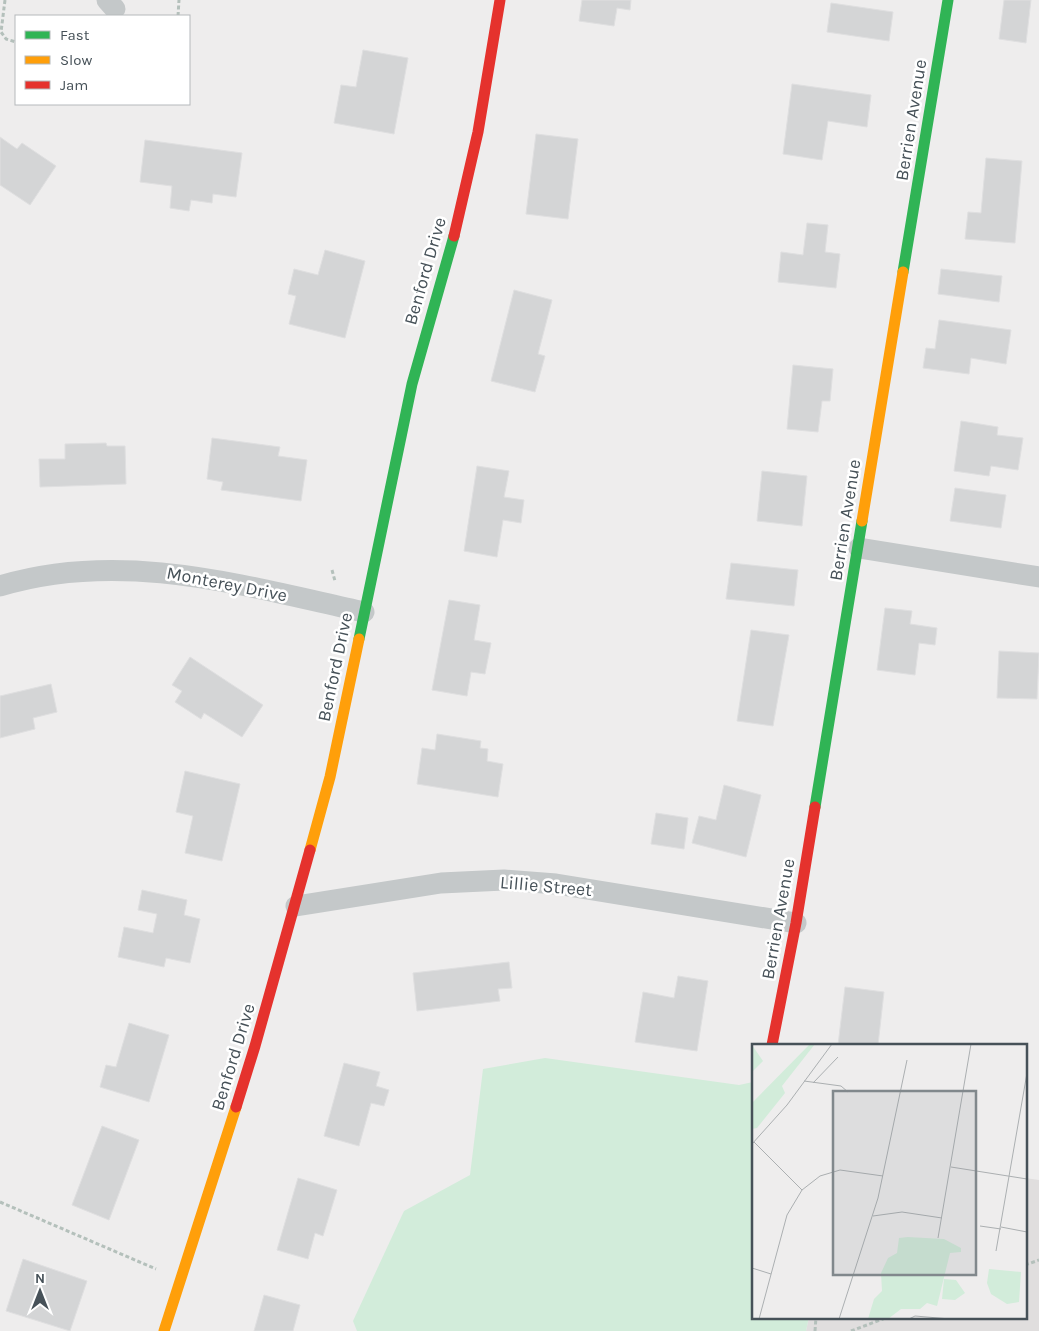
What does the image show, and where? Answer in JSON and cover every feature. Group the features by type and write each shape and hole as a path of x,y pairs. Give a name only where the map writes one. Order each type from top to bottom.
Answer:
{"street":[{"name":"Benford Drive","path":"164,1331 217,1169 296,906 330,777 412,384 457,226 500,0"},
{"name":"Berrien Avenue","path":"772,1044 796,923 948,0"},
{"path":"858,548 1039,577"},
{"name":"Monterey Drive","path":"0,586 51,574 108,569 166,572 202,576 364,612"},
{"name":"Lillie Street","path":"296,906 441,883 504,880 556,884 796,923"}],"path":[{"path":"5,0 1,32 6,40 15,42"},
{"path":"178,15 179,0"},
{"path":"0,1202 159,1270"},
{"path":"1026,1265 1039,1260"},
{"path":"815,1331 816,1318"},
{"path":"851,1331 885,1318"}],"shaded area":[{"path":"1026,1178 1039,1180 1039,1331 806,1331 809,1318 1026,1318"}],"green space":[{"path":"545,1058 739,1085 752,1082 752,1318 809,1318 806,1331 357,1331 353,1321 404,1211 470,1175 483,1069"}],"building":[{"path":"582,0 631,0 630,10 617,8 614,26 579,21"},
{"path":"1004,0 1031,0 1026,43 999,39"},
{"path":"831,3 893,12 889,41 827,32"},
{"path":"363,50 408,58 394,134 334,123 341,85 356,87"},
{"path":"792,84 871,95 867,127 828,121 822,160 783,154"},
{"path":"536,134 578,139 568,219 526,214"},
{"path":"0,137 17,149 22,143 56,166 30,205 0,185"},
{"path":"145,140 242,153 236,197 213,194 212,203 191,200 189,211 170,208 172,186 140,182"},
{"path":"986,158 1022,161 1015,243 965,239 968,212 981,213"},
{"path":"807,223 828,225 825,252 840,254 836,288 778,282 781,252 803,255"},
{"path":"325,250 365,261 345,338 289,324 296,296 288,294 294,269 318,275"},
{"path":"941,269 1002,276 999,302 938,294"},
{"path":"514,290 552,300 538,354 545,356 535,392 491,381"},
{"path":"939,320 1011,330 1006,364 971,358 969,374 923,368 926,348 935,349"},
{"path":"793,365 833,369 830,401 822,401 818,432 787,429"},
{"path":"961,421 998,427 997,435 1023,438 1018,470 991,466 989,476 954,471"},
{"path":"212,438 280,447 278,456 307,460 301,501 221,490 223,482 207,479"},
{"path":"106,443 107,446 125,446 126,484 40,487 39,459 65,459 65,444"},
{"path":"477,466 509,471 504,497 524,500 521,523 503,520 497,557 464,551"},
{"path":"762,471 807,476 802,526 757,521"},
{"path":"955,488 1006,495 1001,528 950,521"},
{"path":"731,563 798,570 794,606 726,599"},
{"path":"449,600 480,605 474,640 491,643 485,674 471,672 467,696 432,690"},
{"path":"885,608 912,611 910,624 937,628 935,645 919,643 915,675 877,670"},
{"path":"751,630 789,635 773,726 737,721"},
{"path":"999,651 1039,653 1037,699 997,698"},
{"path":"190,657 263,705 242,737 204,713 201,719 175,702 182,691 172,685"},
{"path":"51,684 57,712 33,718 35,729 0,738 0,696"},
{"path":"437,734 481,741 480,748 488,749 487,761 503,764 498,797 417,784 422,748 435,750"},
{"path":"185,771 240,784 222,861 185,853 193,816 176,812"},
{"path":"724,785 761,795 746,857 692,843 699,816 716,820"},
{"path":"656,813 688,818 684,849 651,844"},
{"path":"142,890 187,900 184,915 200,919 190,963 166,958 164,967 118,957 124,927 153,933 157,914 138,910"},
{"path":"509,962 512,988 498,989 500,1001 417,1011 413,973"},
{"path":"678,976 708,981 697,1051 635,1042 643,992 674,998"},
{"path":"845,987 884,992 878,1044 838,1044"},
{"path":"129,1023 169,1035 149,1102 100,1087 106,1065 116,1067"},
{"path":"344,1063 380,1072 376,1086 389,1090 384,1106 371,1103 359,1146 324,1136"},
{"path":"102,1126 139,1140 109,1220 72,1205"},
{"path":"298,1178 337,1190 323,1236 315,1233 308,1259 277,1250"},
{"path":"23,1259 87,1281 70,1331 6,1311"},
{"path":"264,1295 300,1305 293,1331 254,1331"}],"traffic: fast":[{"path":"903,272 948,0"},
{"path":"359,639 412,384 454,236"},
{"path":"815,807 862,521"}],"traffic: slow":[{"path":"862,521 903,272"},
{"path":"310,850 330,777 359,639"},
{"path":"164,1331 236,1107"}],"traffic: jam":[{"path":"454,236 478,132 500,0"},
{"path":"772,1044 796,923 815,807"},
{"path":"236,1107 310,850"}]}
